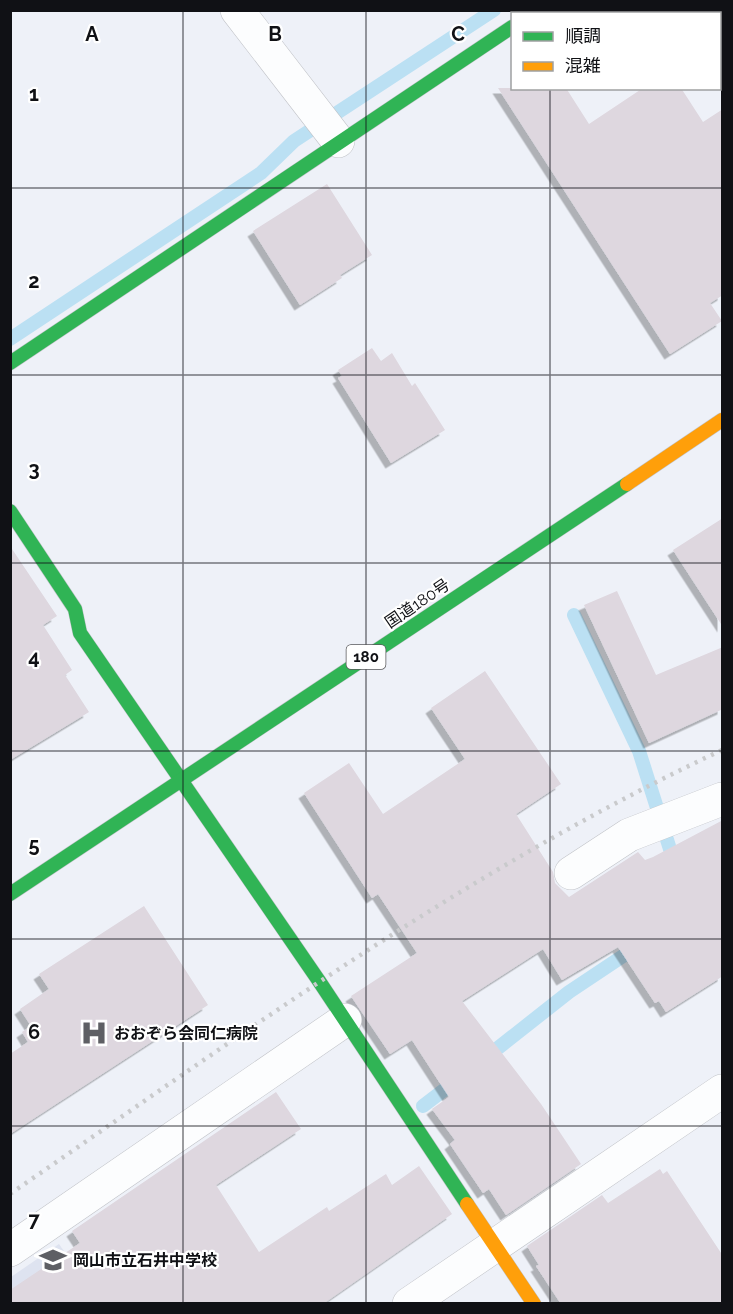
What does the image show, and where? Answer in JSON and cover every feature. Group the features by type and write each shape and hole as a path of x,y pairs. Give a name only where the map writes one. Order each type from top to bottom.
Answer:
{"main road":[{"path":"10,363 328,128 511,28"},
{"name":"国道180号","path":"10,894 723,420"},
{"path":"10,512 75,609 80,633 345,1020 534,1304"}],"street":[{"path":"237,10 328,128"},
{"path":"571,873 629,835 723,799"},
{"path":"10,1250 345,1020"},
{"path":"409,1304 723,1091"}],"shaded area":[{"name":"岡山市立石井中学校","path":"59,1244 100,1303 11,1304 11,1277"}],"building":[{"path":"498,88 567,90 589,124 640,90 682,90 703,122 723,109 723,295 710,303 722,321 670,354"},
{"path":"327,184 372,255 340,275 342,278 300,305 253,231"},
{"path":"372,348 381,361 392,353 412,386 415,383 445,430 391,463 338,378 342,376 338,370"},
{"path":"723,518 723,627 673,550"},
{"path":"10,546 57,616 43,625 72,670 65,675 89,712 10,760"},
{"path":"617,591 656,675 723,647 723,709 649,743 584,605"},
{"path":"485,671 561,784 516,814 553,872 555,883 569,897 638,852 645,860 653,857 723,820 723,976 666,1012 659,1001 655,1003 618,947 562,980 543,949 462,1001 541,1104 581,1164 506,1215 489,1189 483,1193 450,1144 455,1140 432,1109 449,1097 412,1040 390,1054 351,996 417,953 378,894 372,898 304,793 349,763 383,814 465,759 431,708"},
{"path":"144,906 208,1005 10,1134 10,1054 28,1042 22,1032 31,1026 20,1009 49,989 39,974"},
{"path":"276,1092 301,1129 216,1185 259,1252 327,1207 329,1211 386,1174 392,1185 419,1166 452,1214 323,1304 10,1304 10,1290 80,1243 72,1231"},
{"path":"660,1169 663,1174 667,1171 723,1256 723,1304 561,1304 536,1266 539,1265 527,1246 602,1195 608,1203"}],"waterway":[{"path":"10,339 261,173 294,141 494,10"},
{"path":"574,615 639,751 675,865"},
{"path":"484,1059 569,992 638,946"},
{"path":"423,1106 457,1080"}],"railway":[{"path":"10,1194 270,1015 446,901 536,847 722,750"}],"traffic: fast":[{"path":"10,363 511,28"},
{"path":"10,894 627,484"},
{"path":"10,511 75,609 80,633 319,981 467,1204"}],"traffic: slow":[{"path":"627,484 722,420"},
{"path":"467,1204 534,1304"}],"place":[{"name":"おおぞら会同仁病院","path":"94,1033"},
{"name":"岡山市立石井中学校","path":"53,1260"}]}
